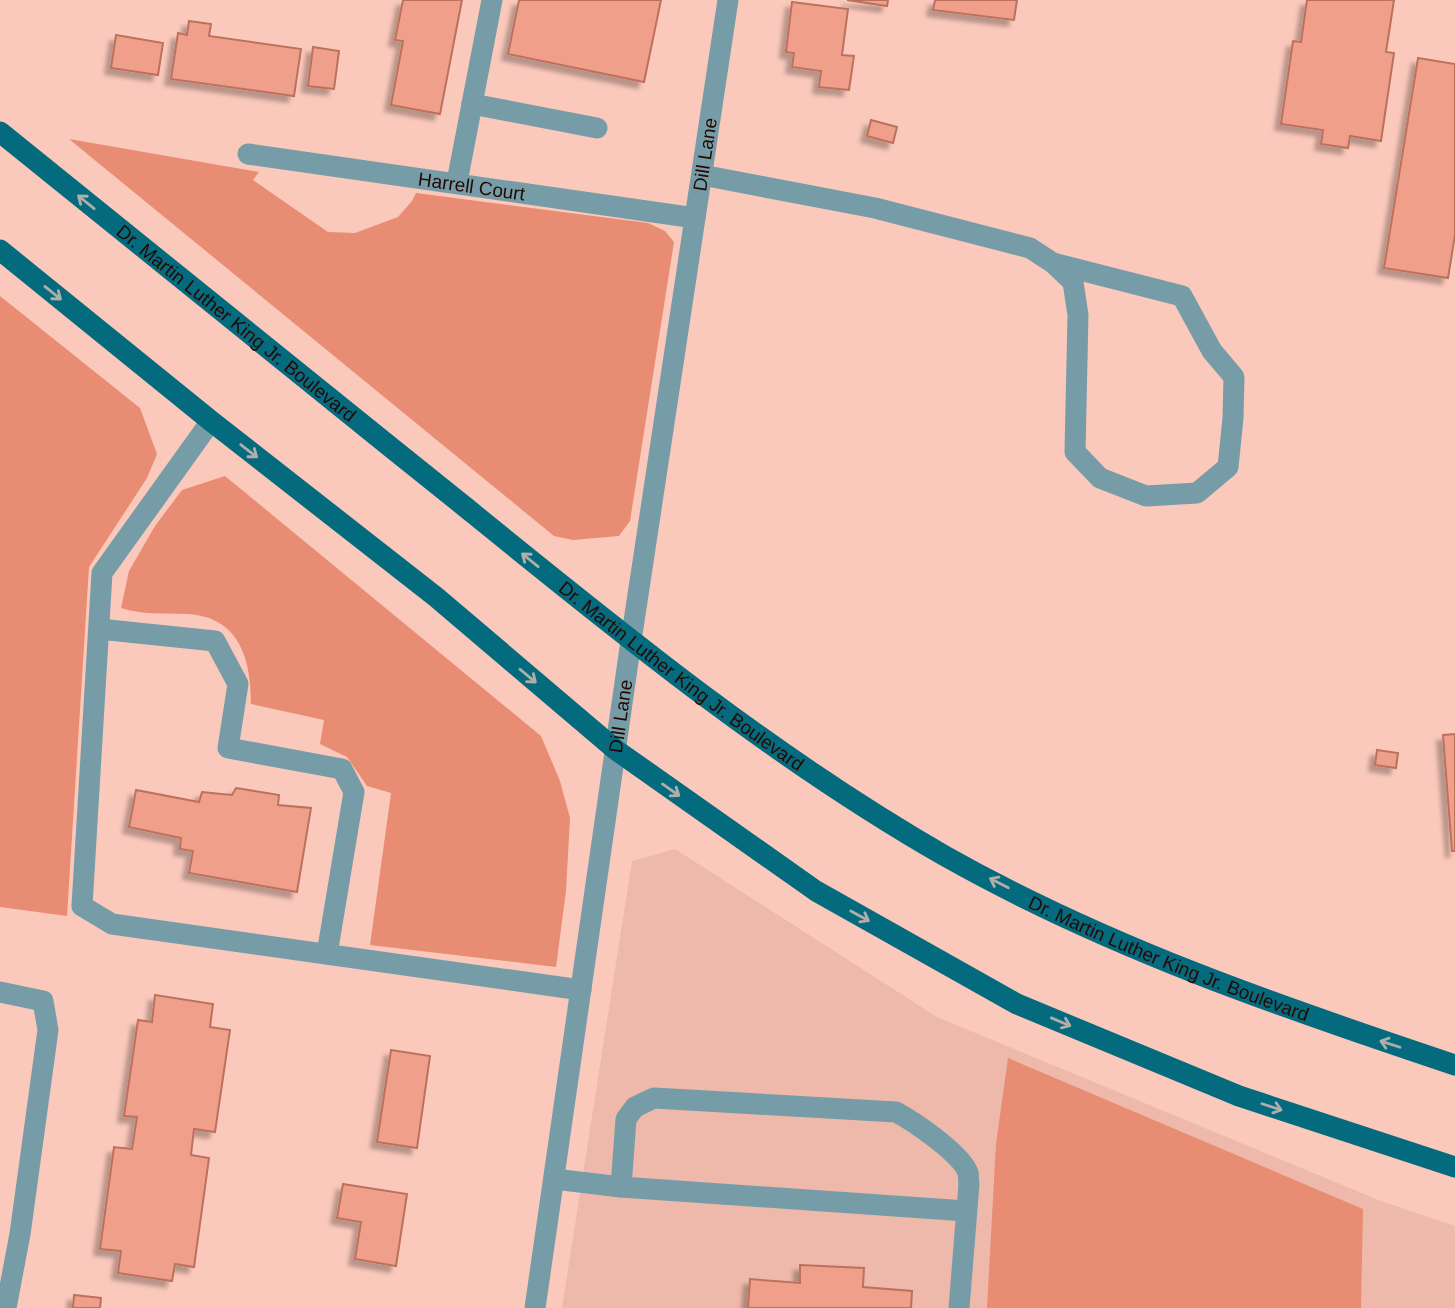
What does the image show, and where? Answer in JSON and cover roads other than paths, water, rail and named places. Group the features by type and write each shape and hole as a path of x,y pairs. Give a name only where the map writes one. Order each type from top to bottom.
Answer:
{"main road":[{"name":"Dr. Martin Luther King Jr. Boulevard","path":"0,132 631,642 776,749 958,862 1101,935 1318,1020 1455,1065"},
{"path":"0,250 211,421 436,597 615,750 816,891 1017,1004 1239,1096 1455,1167"}],"street":[{"path":"457,182 492,0"},
{"name":"Dill Lane","path":"535,1308 615,750 728,0"},
{"path":"472,104 597,128"},
{"name":"Harrell Court","path":"248,154 695,218"},
{"path":"702,175 875,208 1030,248 1053,263 1073,282 1078,314 1075,452 1100,478 1146,496 1197,493 1228,467 1234,377 1212,351 1182,296 1053,263"},
{"path":"211,421 102,573 82,906 112,923 581,990"},
{"path":"99,629 215,641 238,684 228,748 342,769 354,792 327,954"},
{"path":"0,992 43,1001 48,1030 20,1234 6,1308"},
{"path":"621,1187 626,1119 635,1107 654,1098 896,1112 915,1122 959,1159 968,1171 960,1308"},
{"path":"554,1179 621,1187 966,1212"}]}
